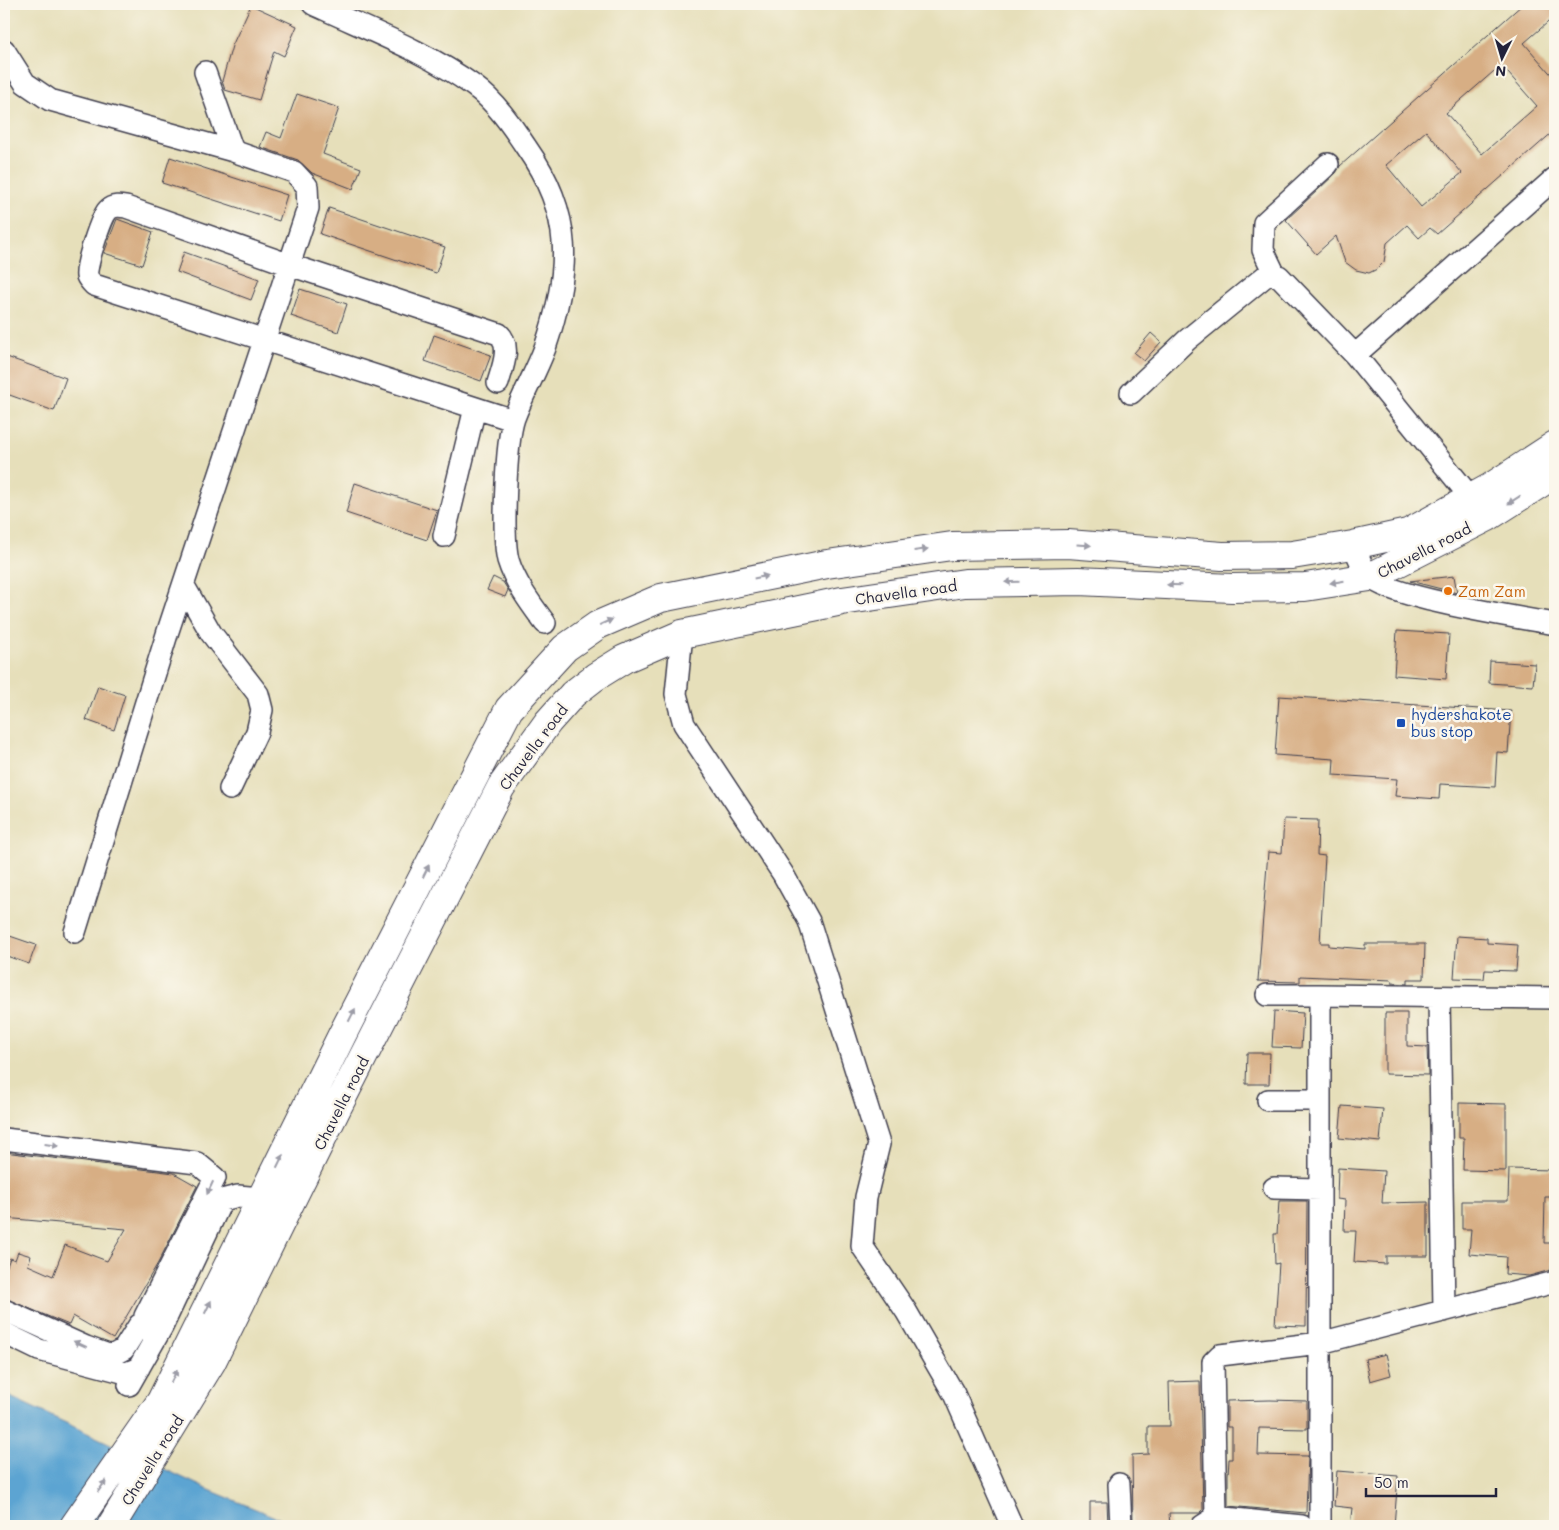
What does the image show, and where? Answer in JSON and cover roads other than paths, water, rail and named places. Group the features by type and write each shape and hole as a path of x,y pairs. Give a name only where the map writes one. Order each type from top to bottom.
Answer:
{"highway":[{"name":"Chavella road","path":"74,1526 161,1401 509,709 565,648 598,625 661,598 826,564 952,546 1068,544 1222,556 1292,555 1353,545 1408,533 1471,498 1555,445"},
{"name":"Chavella road","path":"111,1526 211,1363 336,1110 501,787 548,722 573,694 595,677 624,659 682,634 842,601 965,583 1078,581 1232,588 1305,587 1370,577 1488,517 1555,474"}],"street":[{"path":"313,4 425,58 475,87 509,123 534,157 557,202 565,245 560,296 544,348 513,420 506,482 505,519 508,560 522,590 545,623"},
{"path":"4,50 25,83 50,100 233,151 294,172 307,186 308,208 266,342 184,586 75,932"},
{"path":"205,72 233,151"},
{"path":"1328,164 1264,223 1262,250 1274,273 1355,356 1471,498"},
{"path":"1355,356 1555,178"},
{"path":"498,383 505,358 503,338 499,334 117,206 109,208 104,216 89,260 87,278 94,285 266,342 513,420"},
{"path":"1131,393 1187,340 1268,274 1274,273"},
{"path":"444,536 475,408"},
{"path":"1353,545 1370,577 1390,589 1432,601 1555,624"},
{"path":"184,586 211,633 258,694 262,710 258,732 230,789"},
{"path":"682,634 676,694 684,724 783,874 809,921 879,1144 866,1197 862,1246 906,1311 954,1394 1012,1526"},
{"path":"1266,995 1555,998"},
{"path":"1320,995 1320,1526"},
{"path":"1439,997 1444,1311"},
{"path":"1268,1100 1320,1100"},
{"path":"4,1139 197,1163 215,1178 150,1326 137,1370"},
{"path":"1274,1188 1320,1189"},
{"path":"4,1310 86,1347 111,1356 124,1349 150,1326 222,1200 228,1196 262,1198"},
{"path":"1302,1526 1209,1522 1213,1362 1220,1355 1320,1343 1555,1282"},
{"path":"4,1333 39,1350 126,1373 137,1370"},
{"path":"124,1349 137,1370"},
{"path":"1120,1484 1121,1526"}],"water":[{"path":"4,1394 207,1489 297,1526 4,1526"}],"place":[{"name":"Zam Zam","path":"1448,591"},
{"name":"hydershakote bus stop","path":"1401,723"}]}
